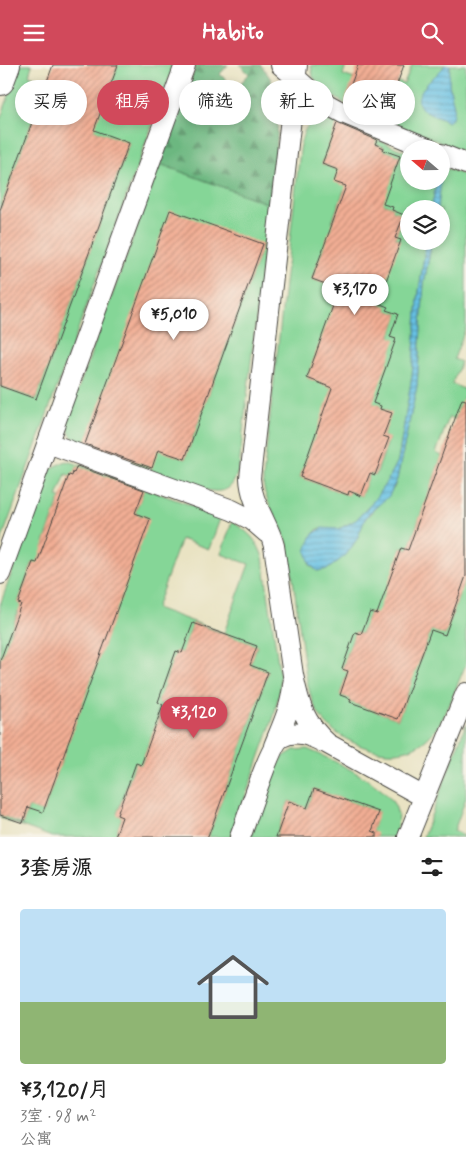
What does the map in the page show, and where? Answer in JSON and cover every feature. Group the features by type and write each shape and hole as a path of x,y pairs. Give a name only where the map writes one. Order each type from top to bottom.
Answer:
{"street":[{"path":"0,81 6,65"}],"lane":[{"path":"0,575 185,65"},
{"path":"291,70 323,102 343,113 408,140"},
{"path":"291,70 250,487 252,497 271,536 276,556 297,695 304,715 314,732 328,744"},
{"path":"450,157 466,164"},
{"path":"48,443 243,515 260,526 270,539 276,556"},
{"path":"208,501 224,505 238,501 246,490 250,473"},
{"path":"240,837 287,713 292,693 293,675"},
{"path":"408,837 424,797 461,720 466,693"},
{"path":"272,751 281,737 294,733 310,735 424,797"}],"green space":[{"path":"20,65 32,65 29,75 43,80 15,80 15,125 31,125 0,210 0,120"},
{"path":"118,65 174,65 169,80 112,80"},
{"path":"196,65 228,65 220,74 226,80 191,80"},
{"path":"240,65 261,65 271,80 261,80 261,125 278,125 269,204 160,164 179,112 179,125 251,125 251,80 243,80 249,74"},
{"path":"311,65 343,65 346,66 343,75 357,80 343,80 343,102 333,97 333,80 315,80"},
{"path":"412,65 445,65 427,84 419,98 426,112 448,122 454,107 449,84 450,65 466,65 466,153 450,146 450,140 434,140 397,125 415,125 415,80 406,80"},
{"path":"87,96 97,99 97,125 152,125 0,544 0,386 36,399 129,143 80,125 87,125"},
{"path":"333,122 335,122 400,149 400,156 400,190 435,190 433,200 400,200 400,214 392,210 393,207 344,190 332,222 357,232 348,255 324,246 312,279 360,296 400,241 400,250 425,250 418,299 412,376 398,461 372,503 356,520 339,529 318,529 312,535 309,564 317,571 328,569 346,555 357,539 365,519 394,488 417,386 424,283 430,250 450,250 450,200 439,200 439,190 450,190 450,170 466,176 466,327 454,359 461,362 452,384 464,389 463,392 466,393 466,397 464,396 455,419 449,417 436,453 442,456 408,550 401,548 381,616 370,612 361,634 355,632 342,669 348,671 340,695 351,699 350,702 398,719 410,687 386,678 394,654 419,663 431,630 445,635 466,576 466,663 451,702 438,726 429,736 420,744 408,750 395,752 371,749 339,735 326,723 316,709 307,680 287,542 269,503 264,487 263,479 301,142 307,126 333,125","holes":["335,130 384,147 383,150 400,156 386,194 322,164","339,289 387,307 386,310 398,314 390,337 355,396 307,378 319,346 343,354","332,388 380,406 380,408 391,413 383,436 389,439 376,475 370,473 361,496 349,491 348,495 300,477 312,444 336,453"]},
{"path":"160,164 269,204 239,467 232,485 220,491 206,490 81,445 70,433 68,417","holes":["263,244 185,459 92,426"]},
{"path":"400,224 400,240 395,238"},
{"path":"66,461 221,516 209,549 181,539 156,608 224,633 249,564 221,554 232,522 252,537 261,552 280,677 280,689 274,716 231,837 208,837 268,672 250,665 257,646 193,623 182,653 176,651 158,702 163,705 141,765 135,763 117,814 122,817 115,837 52,837 0,818 0,815 22,825 29,807 43,812 149,519 135,513 143,492 131,494 73,472 71,476 66,474 57,497 63,499 62,502 59,501 44,543 70,553 40,564 33,562 18,603 25,606 18,611 0,664 0,605 47,476 52,468"},
{"path":"466,724 466,798 454,831 466,837 423,837"},
{"path":"307,749 355,772 388,796 394,804 398,816 394,837 370,837 378,812 314,789 307,808 289,801 276,837 251,837 275,770 283,757 294,750"}],"water":[{"path":"445,65 450,65 449,84 454,107 452,119 448,122 426,112 420,106 418,100 424,87"},
{"path":"435,190 440,190 439,200 433,200"},
{"path":"425,250 430,250 424,283 417,386 397,479 389,496 369,513 357,539 346,555 328,569 317,571 310,564 306,551 312,535 322,528 339,529 356,520 372,503 398,461 412,376 418,299"}],"building":[{"path":"53,65 118,65 112,80 97,80 97,122 94,130 129,143 36,399 0,386 0,210 31,125 87,125 87,80 48,80"},
{"path":"358,65 404,65 399,80 353,80"},
{"path":"337,123 377,140 375,144 384,148 383,150 400,156 383,204 393,207 392,210 400,213 400,225 395,238 400,240 400,243 378,303 388,307 386,310 398,314 390,337 396,339 373,403 381,406 380,409 392,413 383,436 389,438 375,475 370,473 361,496 349,491 348,495 300,477 332,388 307,378 339,289 312,279 346,186 334,182 338,170 322,164"},
{"path":"170,210 263,244 185,459 158,450 152,468 85,444"},
{"path":"462,399 466,400 466,576 445,635 431,630 398,719 350,702 351,699 340,695 348,671 342,669 355,632 361,634 370,612 377,614 401,548 408,550"},
{"path":"77,466 144,490 135,513 150,519 43,812 28,807 23,823 0,815 0,661 21,604 18,603 33,562 37,563 69,475 72,476"},
{"path":"193,623 257,646 250,665 268,672 208,837 115,837 122,817 117,815 136,763 141,765 163,705 158,702 176,651 182,653"},
{"path":"314,789 379,812 372,831 377,833 377,837 276,837 289,801 307,808"}]}
